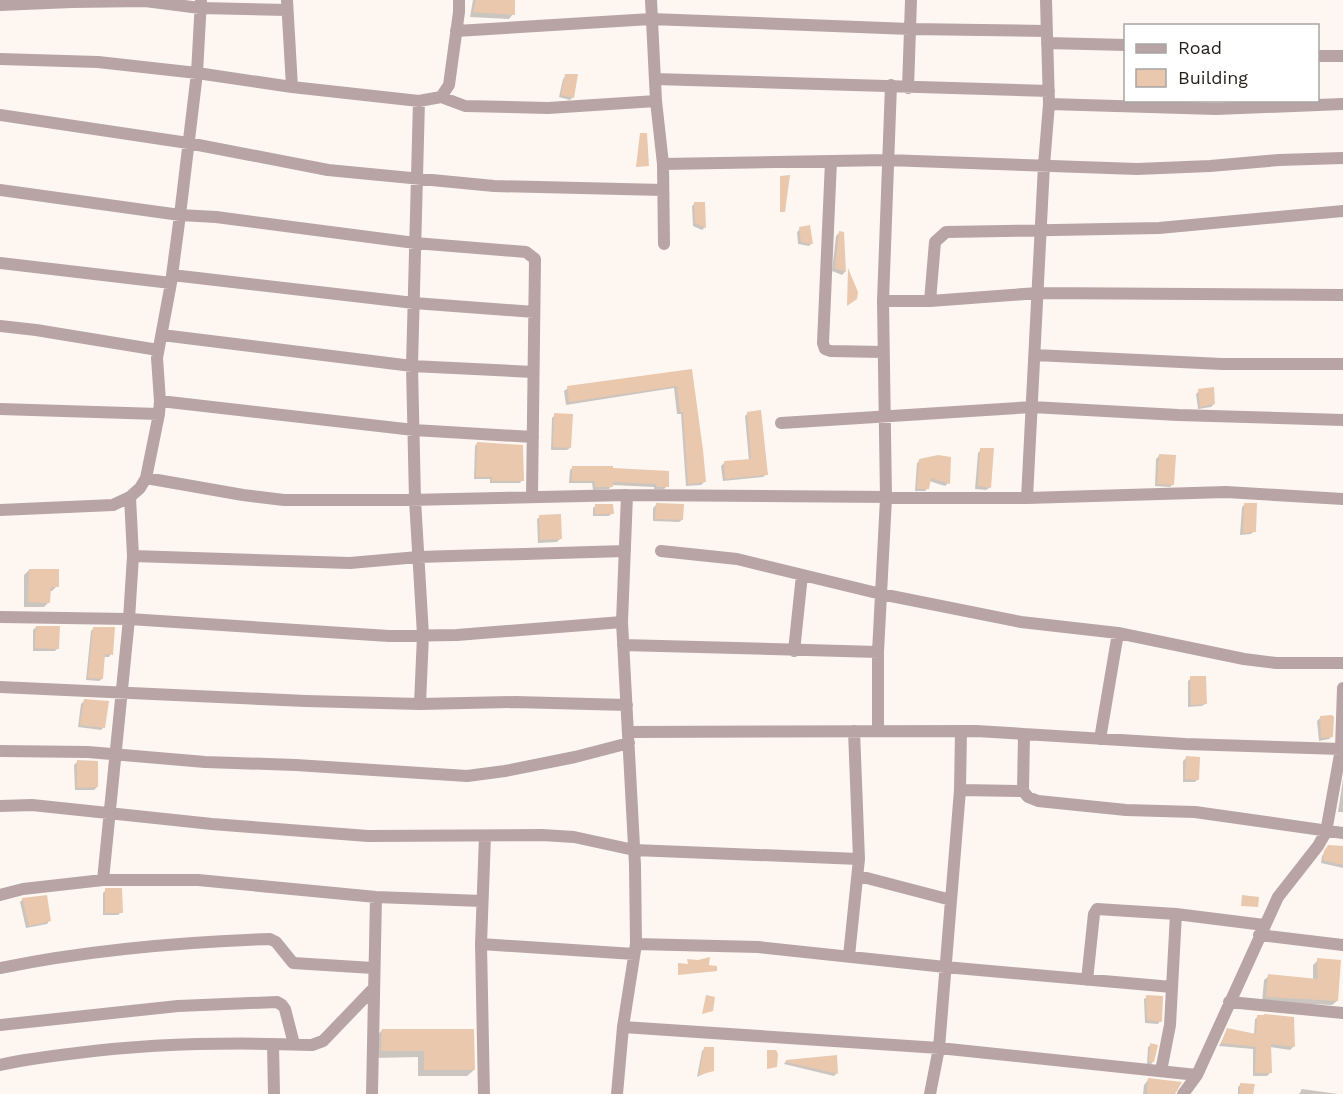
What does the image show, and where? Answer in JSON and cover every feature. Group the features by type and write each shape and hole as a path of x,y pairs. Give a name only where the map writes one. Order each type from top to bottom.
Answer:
{"street":[{"path":"441,97 448,84 459,0"},
{"path":"651,0 656,101 663,164 664,243"},
{"path":"908,88 911,0"},
{"path":"1027,498 1049,97 1046,0"},
{"path":"0,5 72,2 287,5 292,87"},
{"path":"0,510 113,505 130,497 140,488 146,478 159,408 157,358 180,215 197,73 201,4"},
{"path":"456,31 651,19 910,29 1047,37 1124,45"},
{"path":"1319,56 1343,56"},
{"path":"0,59 98,62 419,101 441,97 465,106 548,108 656,101"},
{"path":"655,80 891,85 1216,109 1343,104"},
{"path":"878,731 878,652 885,498 883,301 891,85"},
{"path":"419,101 412,366 415,500 423,635 420,704"},
{"path":"0,115 188,143 328,170 494,186 663,190"},
{"path":"663,164 887,160 1137,169 1343,158"},
{"path":"831,161 823,343 825,349 831,351 883,352"},
{"path":"0,189 180,215 216,217 415,243 531,254 535,259 532,497"},
{"path":"930,301 935,242 946,232 1159,228 1343,211"},
{"path":"0,263 414,303 534,312"},
{"path":"883,301 930,301 1038,293 1343,295"},
{"path":"0,326 158,350"},
{"path":"162,335 412,366 533,372"},
{"path":"1035,355 1222,364 1343,364"},
{"path":"782,423 1032,407 1178,415 1343,420"},
{"path":"0,409 159,408 414,430 532,437"},
{"path":"146,478 284,500 415,500 627,495 1027,498 1226,492 1343,499"},
{"path":"617,1094 623,1027 635,949 634,850 622,622 627,495"},
{"path":"103,880 129,619 133,556 130,497"},
{"path":"133,556 314,564 418,557 625,550"},
{"path":"661,551 737,559 881,594 1021,622 1118,633 1244,659 1276,663 1343,663"},
{"path":"794,651 802,575"},
{"path":"0,617 129,619 389,636 457,635 622,622"},
{"path":"1100,739 1118,633"},
{"path":"623,645 878,652"},
{"path":"0,687 420,704 515,702 627,705"},
{"path":"1183,1094 1197,1075 1278,897 1318,846 1326,832 1338,790 1343,688"},
{"path":"0,751 115,753 204,762 296,765 467,776 563,760 629,737 854,731 961,731 1185,744 1342,743"},
{"path":"849,956 859,876 854,731"},
{"path":"930,1094 939,1048 960,790 961,731"},
{"path":"1024,734 1023,791 1028,797 1054,804 1126,810 1195,812 1343,833"},
{"path":"960,790 1023,791"},
{"path":"0,806 32,805 212,824 368,836 542,835 574,837 634,850 859,860"},
{"path":"484,1094 481,944 485,836"},
{"path":"859,876 951,900"},
{"path":"0,895 23,889 103,880 218,881 376,897 482,901"},
{"path":"372,1094 376,897"},
{"path":"1087,980 1094,914 1097,909 1176,914 1343,945"},
{"path":"1161,1071 1171,1023 1176,914"},
{"path":"0,968 110,949 206,941 270,939 276,942 293,963 373,968"},
{"path":"481,944 635,949 758,947 945,967 1172,987"},
{"path":"0,1065 18,1060 126,1046 188,1043 312,1045 323,1041 373,989"},
{"path":"0,1025 178,1005 277,1002 285,1009 294,1044"},
{"path":"1229,1002 1343,1013"},
{"path":"623,1027 939,1048 1197,1075"},
{"path":"273,1044 274,1094"}],"building":[{"path":"476,0 515,0 515,15 473,12"},
{"path":"565,74 578,74 574,98 561,95"},
{"path":"640,133 647,133 649,166 636,167"},
{"path":"790,175 785,212 780,212 780,176"},
{"path":"694,202 705,202 706,228 695,223"},
{"path":"810,225 813,244 801,242 799,227"},
{"path":"839,231 844,232 846,272 835,268"},
{"path":"848,268 858,292 857,299 847,306"},
{"path":"692,369 706,482 688,484 683,412 680,412 677,386 569,402 567,386"},
{"path":"1214,387 1215,404 1200,407 1198,389"},
{"path":"761,410 768,475 725,479 724,461 751,459 747,412"},
{"path":"554,413 573,414 571,448 553,447"},
{"path":"477,442 523,445 524,481 492,481 492,477 476,477"},
{"path":"980,448 994,448 991,488 978,486"},
{"path":"1159,454 1176,455 1174,485 1157,484"},
{"path":"938,455 951,457 950,484 931,478 929,489 917,489 919,459"},
{"path":"572,466 613,466 613,468 669,471 669,487 656,487 657,484 613,482 613,487 595,487 595,481 572,481"},
{"path":"656,503 684,504 683,520 655,519"},
{"path":"1244,503 1257,503 1256,532 1243,533"},
{"path":"595,504 613,504 614,514 595,514"},
{"path":"561,514 562,539 540,540 539,515"},
{"path":"29,569 59,569 59,587 51,587 50,603 28,602"},
{"path":"36,626 60,626 59,649 35,648"},
{"path":"93,627 115,627 113,655 105,654 103,679 88,678"},
{"path":"1190,676 1206,676 1207,704 1191,705"},
{"path":"84,699 109,701 105,728 80,725"},
{"path":"1332,715 1334,717 1333,737 1321,738 1320,716"},
{"path":"1186,756 1200,757 1199,780 1185,779"},
{"path":"77,760 98,761 98,787 77,788"},
{"path":"1328,845 1343,846 1343,865 1323,860 1324,851"},
{"path":"105,888 122,888 123,913 105,913"},
{"path":"47,895 51,921 29,926 22,898"},
{"path":"1242,895 1259,897 1258,907 1241,906"},
{"path":"710,957 709,965 717,966 717,971 678,975 678,963 688,964 687,959 698,960"},
{"path":"1317,958 1341,960 1338,1001 1266,997 1268,974 1318,979"},
{"path":"706,995 715,997 713,1011 702,1014"},
{"path":"1146,995 1163,996 1162,1022 1147,1020"},
{"path":"1257,1015 1294,1017 1295,1047 1271,1044 1272,1073 1255,1073 1256,1047 1221,1043 1227,1028 1256,1034"},
{"path":"382,1029 474,1029 475,1070 424,1070 424,1051 381,1051"},
{"path":"1150,1043 1158,1045 1154,1062 1149,1062"},
{"path":"704,1047 714,1047 714,1071 699,1075"},
{"path":"767,1050 776,1050 777,1067 767,1069"},
{"path":"837,1055 838,1074 786,1062 786,1060"},
{"path":"1148,1078 1182,1082 1175,1094 1147,1094"},
{"path":"1240,1083 1255,1084 1253,1094 1240,1094"}]}
